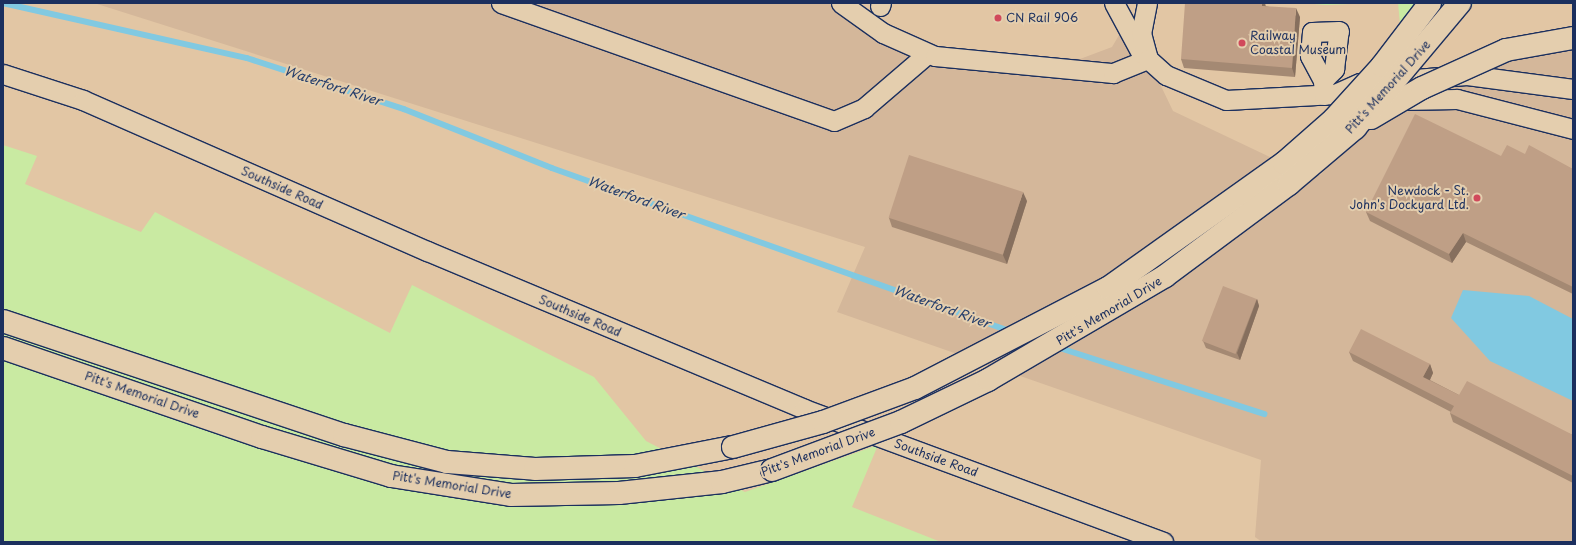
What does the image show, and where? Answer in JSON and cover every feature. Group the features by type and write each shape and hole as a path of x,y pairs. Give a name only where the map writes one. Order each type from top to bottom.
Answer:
{"highway":[{"name":"Pitt's Memorial Drive","path":"3,321 344,435 446,462 536,469 635,466 733,447 823,422 915,388 1108,288 1284,163 1334,119 1382,66 1430,3"},
{"name":"Pitt's Memorial Drive","path":"3,348 262,437 391,476 511,495 619,493 722,482 772,470 901,422 1072,333 1165,276 1289,184 1355,128 1460,3"},
{"path":"1355,128 1422,88 1506,50 1573,38"}],"street":[{"path":"501,3 834,121 864,108 927,54"},
{"path":"841,3 883,33 927,54 1113,73 1148,59"},
{"path":"1114,3 1135,46 1166,75 1226,100 1328,90 1360,83 1467,75 1573,89"},
{"path":"1147,3 1141,33 1148,59"},
{"name":"Southside Road","path":"3,74 83,100 455,263 804,409 1163,542"},
{"path":"1328,90 1343,102 1357,105 1417,98 1457,99 1573,129"}],"shaded area":[{"path":"94,3 858,3 902,34 950,50 1080,59 1112,47 1125,25 1148,59 1173,111 1293,168 1320,175 1406,89 1521,55 1573,49 1573,542 1262,542 1255,537 1261,460 837,312 865,247"}],"green space":[{"path":"1302,3 1376,3 1326,5"},
{"path":"1398,3 1474,3 1453,28 1400,24"},
{"path":"3,145 37,156 25,184 141,232 155,212 390,333 412,285 594,377 646,441 745,492 878,445 852,507 941,542 3,542"}],"water":[{"path":"1463,290 1529,296 1573,319 1573,401 1490,361 1451,318"}],"building":[{"name":"Railway Coastal Museum","path":"1185,3 1262,3 1262,6 1296,8 1292,68 1181,59"},
{"name":"Newdock - St. John's Dockyard Ltd.","path":"1415,114 1501,156 1507,145 1525,154 1529,145 1573,169 1573,287 1463,233 1449,254 1366,212"},
{"path":"909,155 1023,192 1003,255 889,218"},
{"path":"1223,286 1257,299 1235,354 1202,341"},
{"path":"1361,329 1430,364 1423,377 1459,395 1467,381 1573,435 1573,476 1450,413 1454,406 1349,352"}],"waterway":[{"name":"Waterford River","path":"3,3 247,58 404,109 552,168 1011,331"},
{"name":"Waterford River","path":"1057,347 1264,414"}],"place":[{"name":"CN Rail 906","path":"998,18"},
{"name":"Railway Coastal Museum","path":"1242,43"},
{"name":"Newdock - St. John's Dockyard Ltd.","path":"1477,198"}]}
